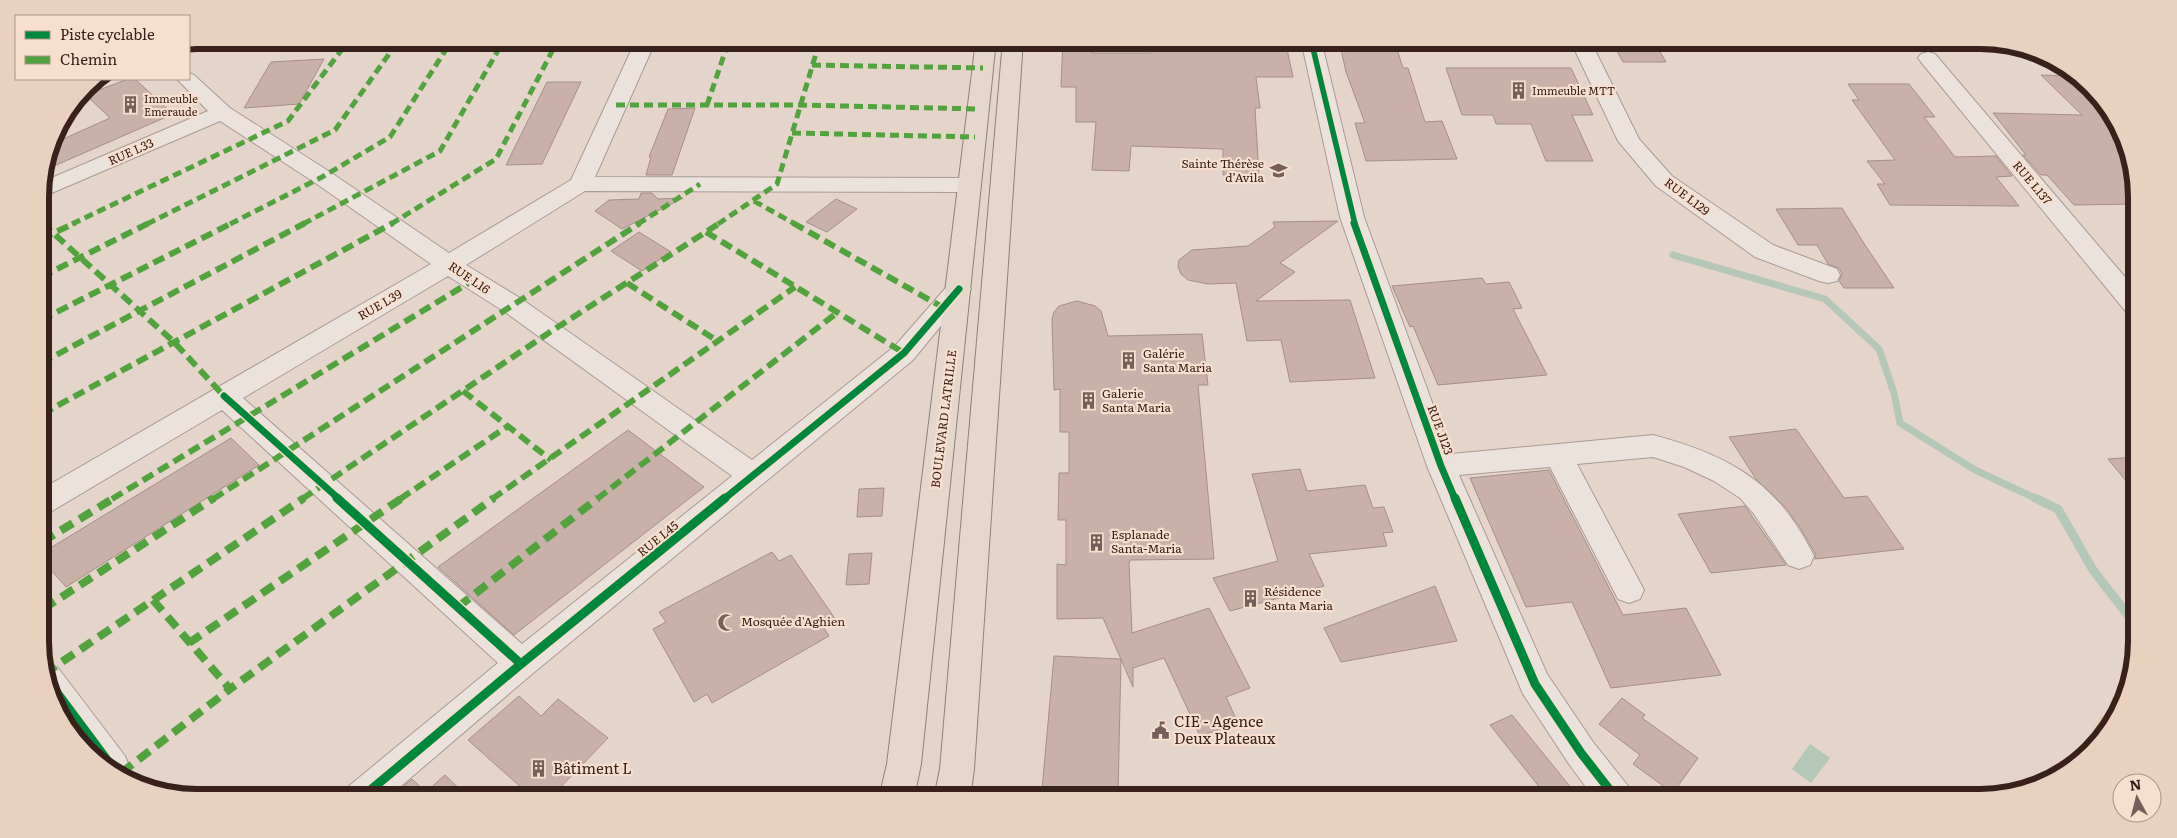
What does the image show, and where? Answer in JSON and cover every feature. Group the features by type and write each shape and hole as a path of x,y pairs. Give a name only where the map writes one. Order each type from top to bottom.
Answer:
{"main road":[{"name":"BOULEVARD LATRILLE","path":"898,789 905,754 985,49"},
{"path":"954,789 957,769 1012,49"}],"street":[{"path":"642,49 580,184 970,185"},
{"name":"RUE J123","path":"1312,49 1352,217 1441,466 1535,684 1581,753 1609,789"},
{"name":"RUE L129","path":"1584,49 1629,141 1664,181 1764,251 1828,275"},
{"name":"RUE L137","path":"1928,58 2128,297"},
{"name":"RUE L16","path":"188,80 222,112 322,177 472,281 514,306 753,476"},
{"name":"RUE L33","path":"49,188 222,112"},
{"name":"RUE L39","path":"49,499 450,264 580,184"},
{"name":"RUE L45","path":"373,789 521,664 904,353 959,289"},
{"path":"224,396 521,664"},
{"path":"1441,466 1653,446 1678,452 1724,473 1758,497 1799,556"},
{"path":"1558,455 1629,590"},
{"path":"60,696 106,757"}],"shaded area":[{"path":"2102,715 2106,719 2084,746"},
{"path":"1810,744 1830,758 1811,783 1792,769"}],"building":[{"path":"1063,49 1092,49 1092,53 1152,53 1152,49 1287,49 1293,77 1256,77 1260,108 1255,108 1259,176 1223,175 1223,149 1131,146 1129,171 1092,170 1096,122 1076,122 1076,87 1061,87"},
{"path":"1341,49 1397,49 1403,68 1408,68 1425,122 1442,121 1457,159 1366,161 1355,123 1365,123 1346,72"},
{"path":"1616,49 1658,49 1666,62 1623,62"},
{"path":"324,59 299,104 244,108 271,62"},
{"name":"Immeuble MTT","path":"1446,68 1571,68 1593,115 1572,115 1593,161 1546,161 1531,124 1496,124 1493,115 1462,115"},
{"path":"2041,75 2064,76 2085,92 2098,107 2117,140 2123,159 2127,178 2128,204 2074,205 2047,175 2041,175 2023,155 2026,155 1993,113 2082,115"},
{"name":"Immeuble Emeraude","path":"125,80 136,80 173,114 52,167 60,140 110,118 88,97 91,93"},
{"path":"547,82 581,82 542,164 506,165"},
{"path":"1848,84 1909,84 1935,117 1924,117 1955,157 1996,156 2012,176 1996,177 2019,206 1890,205 1877,184 1885,184 1867,161 1895,160 1852,100 1859,100"},
{"path":"695,108 672,175 646,175 651,157 649,157 668,109"},
{"path":"641,193 652,193 658,199 683,198 622,229 595,211 609,200 639,199"},
{"path":"836,199 857,209 827,232 806,222"},
{"path":"1842,208 1894,288 1844,288 1839,281 1842,274 1839,268 1828,264 1817,245 1798,245 1776,209"},
{"path":"1338,221 1280,263 1295,272 1256,301 1350,300 1375,378 1290,382 1281,340 1247,341 1236,283 1208,284 1188,280 1181,274 1178,267 1179,260 1192,250 1248,246 1275,227 1273,222"},
{"path":"639,232 671,252 642,271 611,251"},
{"path":"1482,278 1486,284 1509,282 1522,308 1513,309 1547,375 1438,385 1413,326 1410,327 1392,286"},
{"path":"1077,301 1095,306 1101,311 1108,336 1202,334 1208,385 1198,385 1214,559 1130,560 1129,564 1132,633 1209,608 1250,688 1226,697 1238,723 1200,736 1164,658 1133,668 1133,687 1103,618 1057,619 1057,564 1066,565 1066,520 1058,520 1059,473 1069,473 1069,432 1060,432 1060,389 1054,390 1052,319 1054,312 1059,306"},
{"path":"1796,429 1844,498 1867,496 1904,549 1815,559 1816,555 1801,529 1786,508 1756,479 1729,437"},
{"path":"628,430 704,487 514,635 438,567"},
{"path":"231,438 259,465 66,587 49,568 49,549"},
{"path":"2128,458 2128,483 2108,459"},
{"path":"1300,469 1307,491 1365,485 1373,508 1384,507 1393,532 1383,533 1387,546 1309,554 1324,586 1230,611 1213,578 1278,561 1252,474"},
{"path":"1549,470 1623,615 1686,608 1721,675 1611,688 1572,602 1526,607 1470,478"},
{"path":"884,488 882,516 857,517 859,489"},
{"path":"1745,506 1786,565 1711,573 1678,514"},
{"path":"772,552 779,561 791,555 836,620 824,628 829,636 712,703 707,694 694,702 653,629 666,622 659,612"},
{"path":"872,553 869,584 846,585 849,554"},
{"path":"1435,586 1457,641 1341,662 1324,628"},
{"path":"1054,656 1121,659 1118,789 1042,789"},
{"name":"Bâtiment L","path":"519,696 541,716 558,699 608,738 559,789 523,789 468,740"},
{"path":"1622,698 1645,715 1642,718 1698,758 1676,789 1667,789 1633,764 1640,755 1599,724"},
{"path":"1512,715 1572,789 1541,789 1490,725"},
{"path":"445,775 460,789 429,789"},
{"path":"412,779 423,789 400,789"}],"waterway":[{"path":"1673,255 1825,299 1879,349 1894,393 1900,423 1975,470 2037,499"},
{"path":"2035,498 2058,509 2093,570 2128,615"}],"marked path":[{"path":"49,235 288,121 342,49"},
{"path":"49,273 335,130 393,49"},
{"path":"49,316 322,177 390,137 446,49"},
{"path":"49,359 440,151 499,49"},
{"path":"49,410 389,225 496,159 553,49"},
{"path":"707,105 726,49"},
{"path":"52,669 550,332 777,184 817,49"},
{"path":"812,65 983,68"},
{"path":"616,105 799,105 978,109"},
{"path":"792,133 975,137"},
{"path":"49,605 700,184"},
{"path":"754,201 944,308"},
{"path":"49,229 174,342 224,396"},
{"path":"706,232 904,353"},
{"path":"49,538 472,281"},
{"path":"627,283 719,342"},
{"path":"153,600 230,689 406,560 795,287"},
{"path":"458,607 838,312"},
{"path":"463,391 551,460"},
{"path":"189,643 508,426"},
{"path":"125,770 230,689"}],"cycle path":[{"path":"1313,49 1352,217 1441,466 1535,684 1581,753 1609,789"},
{"path":"372,789 521,664 904,353 959,289"},
{"path":"224,396 521,664"},
{"path":"60,697 104,756"}],"place":[{"name":"Immeuble MTT","path":"1518,91"},
{"name":"Immeuble Emeraude","path":"130,105"},
{"name":"Sainte Thérèse d’Avila","path":"1278,171"},
{"name":"Galérie Santa Maria","path":"1129,361"},
{"name":"Galerie Santa Maria","path":"1088,401"},
{"name":"Esplanade Santa-Maria","path":"1097,542"},
{"name":"Résidence Santa Maria","path":"1250,599"},
{"name":"Mosquée d'Aghien","path":"727,622"},
{"name":"CIE - Agence Deux Plateaux","path":"1160,731"},
{"name":"Bâtiment L","path":"539,769"}]}
